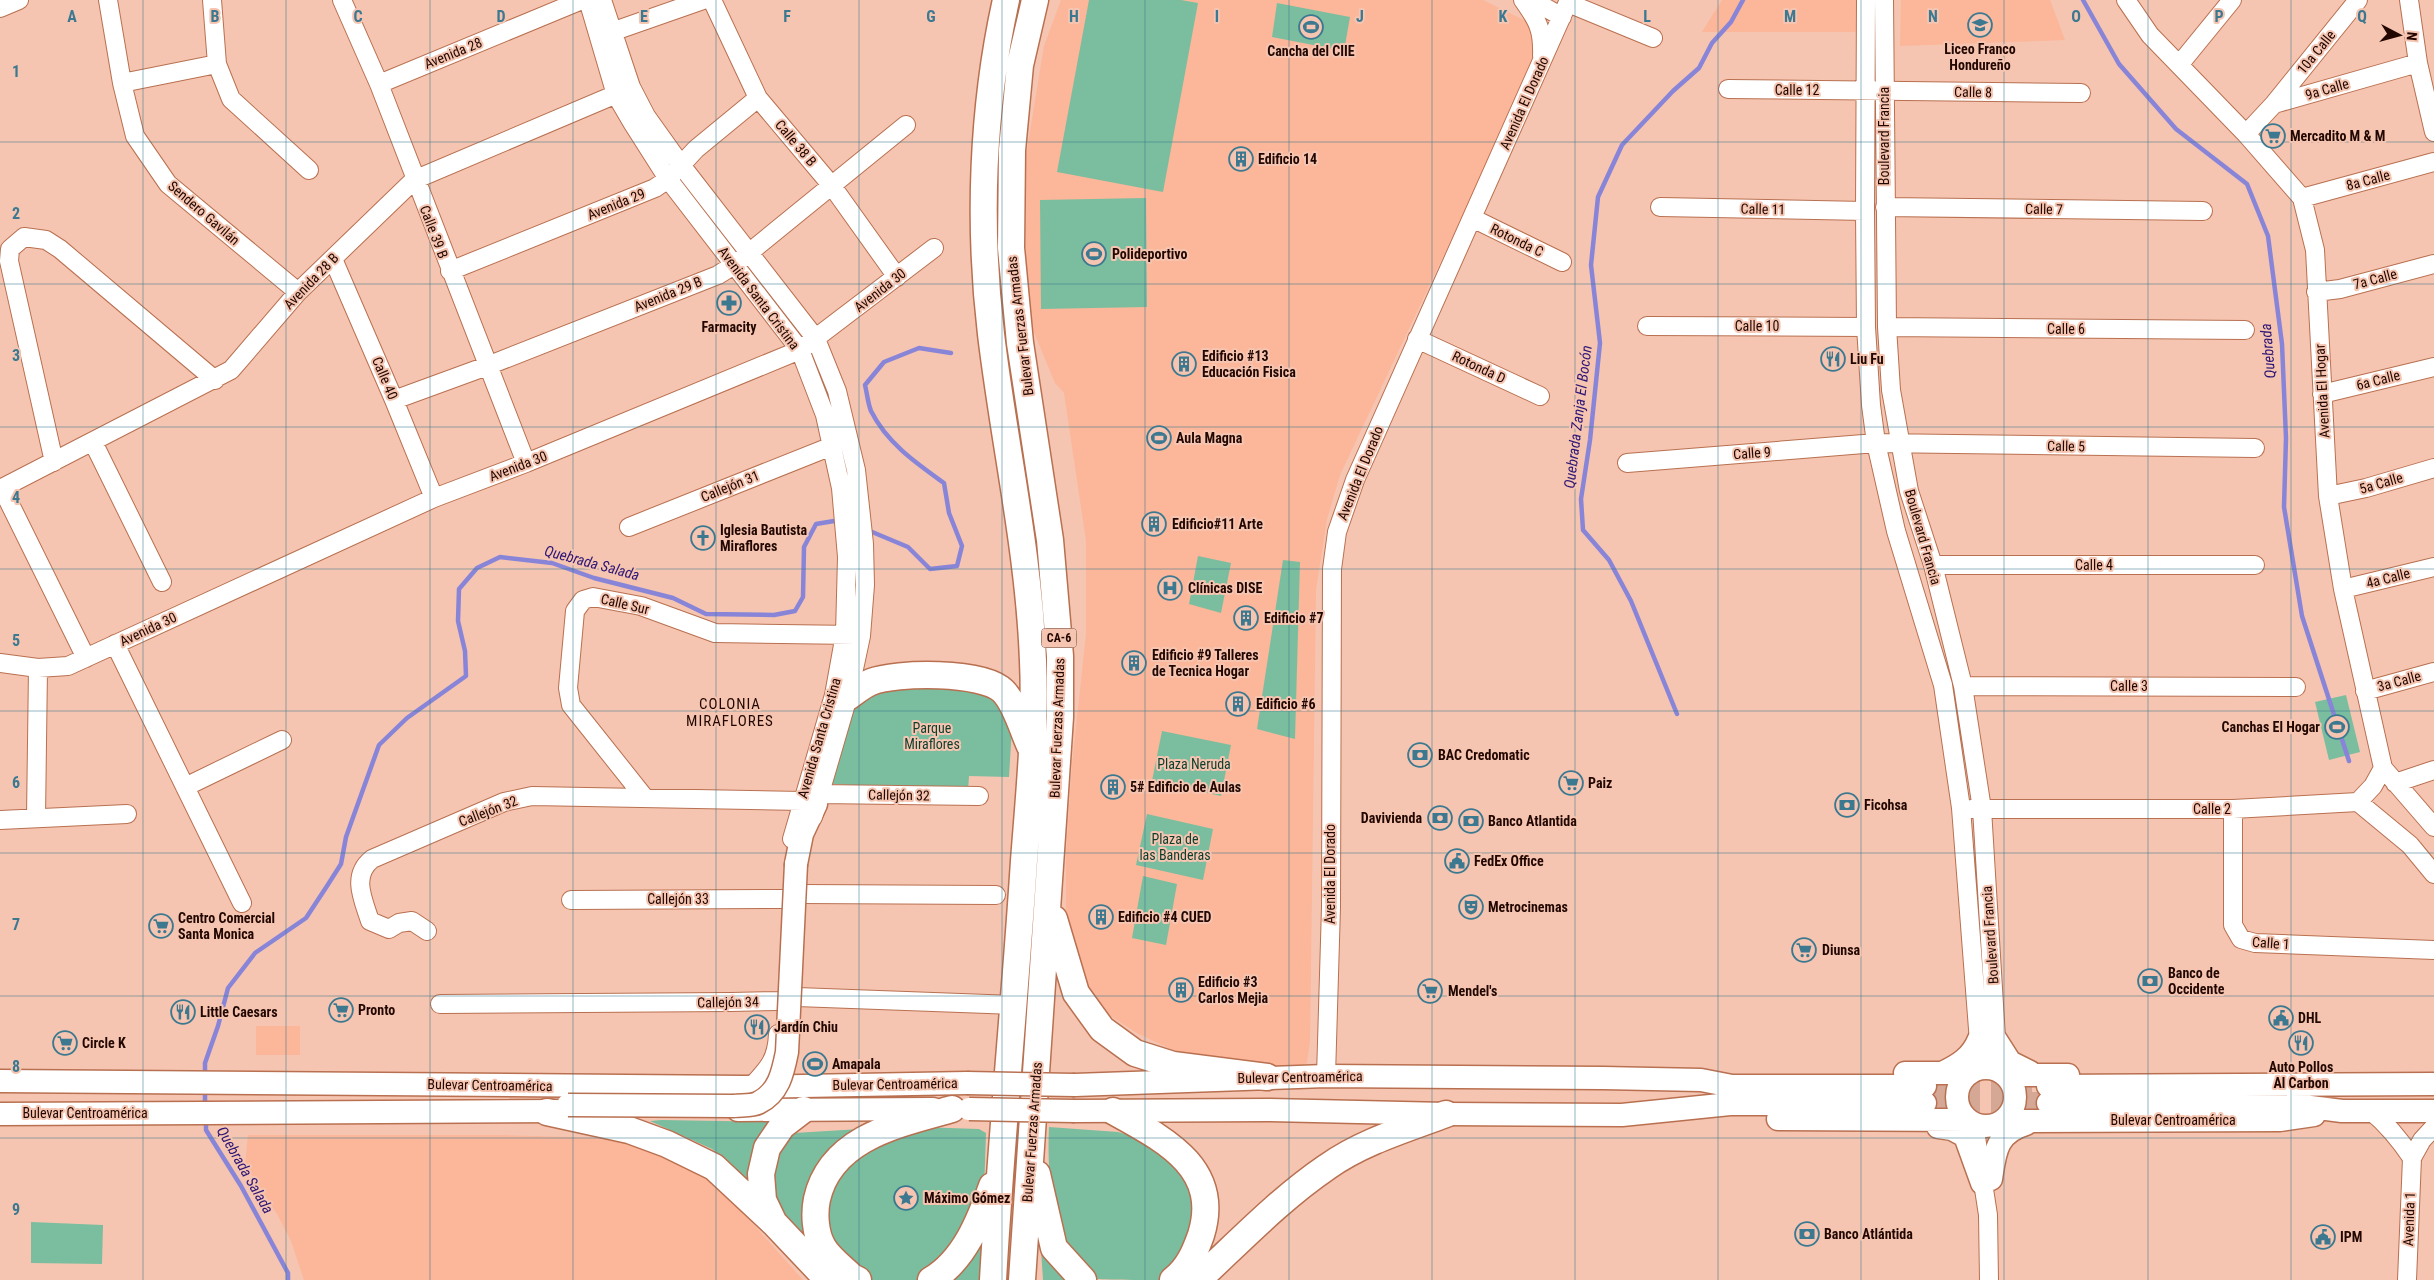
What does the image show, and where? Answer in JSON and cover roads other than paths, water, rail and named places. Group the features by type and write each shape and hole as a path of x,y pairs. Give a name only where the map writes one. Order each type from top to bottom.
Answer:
{"highway":[{"name":"Bulevar Fuerzas Armadas","path":"993,1280 1000,1166 1015,1005 1032,750 1033,664 1028,580 991,336 985,246 986,148 989,95 996,46 1006,0"},
{"name":"Bulevar Fuerzas Armadas","path":"1022,1280 1060,717 1060,656 1050,540 1020,343 1011,248 1012,150 1020,65 1035,0"},
{"path":"841,696 869,682 904,675 979,680 1002,690 1032,750"},
{"path":"1048,898 1076,993 1102,1029 1135,1053 1173,1065 1267,1077"},
{"path":"775,1224 763,1200 761,1174 767,1148 798,1098"},
{"path":"558,1108 667,1144 714,1167 775,1224 828,1280"},
{"path":"858,1280 852,1277 823,1248 816,1220 816,1204 820,1185 831,1167 846,1151 869,1136 895,1126 960,1109"},
{"path":"1113,1111 1150,1132 1186,1158 1206,1196 1205,1222 1196,1250 1182,1274 1174,1280"},
{"path":"1198,1280 1285,1199 1329,1166 1387,1136 1446,1114"},
{"path":"1031,1151 1054,1248 1083,1280"},
{"path":"931,1280 950,1267 962,1252 987,1200 1000,1166"}],"main road":[{"path":"558,1108 734,1106 758,1104 773,1091 783,1076 787,1052 796,864 812,800"},
{"path":"1931,1087 1988,1040 2042,1096 2015,1127 2005,1134 1986,1181"},
{"name":"Bulevar Centroamérica","path":"0,1080 751,1087 798,1098 960,1109 1075,1111 1268,1110 1622,1115 1931,1087 1989,1072 2042,1096 2279,1102 2342,1111 2434,1111"},
{"path":"1989,1072 2011,1082 2016,1099 2009,1115 2000,1123 1986,1127 1971,1122 1962,1113 1957,1096 1959,1087 1989,1072"},
{"name":"Bulevar Centroamérica","path":"0,1114 236,1113 558,1108 798,1098 967,1083 1075,1085 1326,1076 1701,1080 1732,1086 1931,1087"},
{"name":"Bulevar Centroamérica","path":"2000,1123 2042,1096 2338,1083 2434,1084"},
{"name":"Bulevar Centroamérica","path":"1700,1107 1725,1118 1971,1122"},
{"path":"1892,1120 1952,1129 1962,1134 1970,1144 1986,1181"}],"street":[{"path":"1,5 19,0"},
{"name":"Sendero Gavilán","path":"108,0 122,83 134,136 168,184 298,292"},
{"path":"212,0 218,64 231,98 309,170"},
{"name":"Calle 39 B","path":"342,0 378,84 526,464"},
{"name":"Avenida 28","path":"378,84 582,0"},
{"name":"Avenida Santa Cristina","path":"588,0 605,34 623,91 668,179 800,350 822,406 841,488 848,593 853,635"},
{"name":"Avenida Santa Cristina","path":"602,0 605,34"},
{"path":"605,34 703,0"},
{"name":"Calle 38 B","path":"712,0 758,98 832,186 897,277"},
{"path":"1020,65 1048,0"},
{"path":"1523,0 1538,21 1543,36 1542,61"},
{"path":"1532,0 1567,7 1653,38"},
{"name":"Boulevard Francia","path":"1866,0 1866,327 1871,406 1876,443 1896,530 1943,685 1961,808 1988,1040"},
{"name":"Boulevard Francia","path":"1884,0 1887,327 1891,390 1909,491 1933,565 1963,686 1982,809 1989,1072"},
{"name":"Avenida El Hogar","path":"2126,0 2150,35 2246,134 2302,198 2315,250 2328,496 2343,589 2383,768 2434,827"},
{"path":"2179,65 2232,0"},
{"name":"10a Calle","path":"2274,104 2358,0"},
{"path":"2410,0 2418,63 2434,132"},
{"name":"Avenida El Dorado","path":"1326,1076 1331,907 1332,569 1337,532 1352,488 1417,339 1567,7"},
{"name":"9a Calle","path":"2274,104 2418,63"},
{"path":"122,83 218,64"},
{"name":"Calle 12","path":"1728,90 1866,91"},
{"name":"Avenida Santa Cristina","path":"623,91 646,116 681,165 816,339 838,391 856,470 862,516 865,585 841,696 812,800 801,894 797,997 798,1098"},
{"name":"Avenida 28 B","path":"1,489 215,380 231,370 298,292 414,180 623,91"},
{"name":"Calle 8","path":"1866,91 2081,93"},
{"name":"Avenida 29","path":"450,271 655,188 668,179 696,148 758,98"},
{"path":"2246,134 2274,104"},
{"name":"Avenida 29 B","path":"394,400 487,366 718,274 734,265 906,125"},
{"name":"8a Calle","path":"2302,198 2434,162"},
{"name":"Calle 11","path":"1660,206 1865,211"},
{"name":"Calle 7","path":"1885,207 2203,211"},
{"name":"Rotonda C","path":"1472,218 1562,262"},
{"path":"54,462 9,261 10,249 24,237 46,240 60,249 215,380"},
{"name":"Avenida 30","path":"0,663 38,668 68,666 434,498 526,464 800,350 934,248"},
{"name":"Calle 40","path":"333,259 434,498"},
{"name":"7a Calle","path":"2316,292 2340,289 2434,264"},
{"name":"Calle 10","path":"1647,326 1866,327"},
{"name":"Calle 6","path":"1887,327 2245,330"},
{"name":"Rotonda D","path":"1417,339 1540,396"},
{"name":"6a Calle","path":"2322,394 2434,367"},
{"path":"93,442 162,582"},
{"name":"Calle 5","path":"1876,443 2255,448"},
{"name":"Calle 9","path":"1627,463 1876,443"},
{"name":"Callejón 31","path":"629,527 832,446"},
{"name":"5a Calle","path":"2328,496 2366,488 2434,468"},
{"path":"1,489 86,658"},
{"name":"Calle 4","path":"1933,565 2255,565"},
{"name":"4a Calle","path":"2343,589 2434,567"},
{"name":"Calle Sur","path":"645,798 571,705 568,688 575,611 583,600 593,597 641,606 715,633 853,635"},
{"path":"115,644 242,903"},
{"path":"36,818 38,668"},
{"name":"3a Calle","path":"2365,691 2434,672"},
{"name":"Calle 3","path":"1963,686 2296,687"},
{"path":"185,787 282,740"},
{"path":"2383,768 2374,786 2358,802 2410,845 2434,874"},
{"path":"2395,783 2434,770"},
{"name":"Callejón 32","path":"427,931 412,921 399,923 389,929 370,921 359,878 364,866 372,859 504,802 532,796 812,800 979,796"},
{"name":"Avenida Santa Cristina","path":"751,1087 768,1070 777,1052 784,899 790,845 812,800"},
{"name":"Calle 2","path":"1961,808 2233,809 2358,802"},
{"name":"Calle 1","path":"2233,809 2233,925 2241,938 2255,943 2434,950"},
{"path":"0,820 127,814"},
{"path":"801,894 996,895"},
{"name":"Callejón 33","path":"571,900 784,899"},
{"name":"Callejón 34","path":"440,1004 779,1001 797,997 1015,1005"},
{"path":"2371,1112 2401,1140 2412,1158"},
{"path":"1971,1122 1986,1181 1989,1280"},
{"path":"1986,1181 1992,1145 2000,1123"},
{"name":"Avenida 1","path":"2406,1280 2412,1158 2422,1140 2434,1127"}],"waterway":[{"name":"Quebrada Zanja El Bocón","path":"1677,714 1631,601 1609,560 1583,530 1581,499 1590,440 1600,343 1591,265 1598,197 1622,145 1673,91 1699,68 1712,43 1731,22 1743,0"},
{"name":"Quebrada","path":"2083,0 2119,64 2176,129 2247,184 2268,236 2282,344 2286,438 2284,507 2302,616 2349,761"},
{"name":"Quebrada Salada","path":"865,529 908,547 930,569 957,566 962,546 949,513 944,483 903,452 885,433 871,411 865,385 884,362 919,348 951,353"},
{"name":"Quebrada Salada","path":"205,1076 205,1063 218,1026 228,988 255,953 306,918 341,864 346,837 379,745 407,718 466,676 465,651 458,621 459,589 477,568 500,557 552,563 594,578 673,598 706,614 774,615 795,611 803,597 804,547 816,524 834,521 841,523"},
{"name":"Quebrada Salada","path":"205,1088 205,1106"},
{"name":"Quebrada Salada","path":"206,1118 206,1130 241,1186 288,1273 288,1280"}],"tunnel":[{"path":"1925,1086 2032,1086"},
{"path":"1925,1103 2048,1103"}],"place":[{"name":"Liceo Franco Hondureño","path":"1980,25"},
{"name":"Cancha del CIIE","path":"1311,27"},
{"name":"Mercadito M & M","path":"2273,136"},
{"name":"Edificio 14","path":"1241,159"},
{"name":"Polideportivo","path":"1094,254"},
{"name":"Farmacity","path":"729,303"},
{"name":"Liu Fu","path":"1833,359"},
{"name":"Edificio #13 Educación Fisica","path":"1184,364"},
{"name":"Aula Magna","path":"1159,438"},
{"name":"Edificio#11 Arte","path":"1154,524"},
{"name":"Iglesia Bautista Miraflores","path":"703,538"},
{"name":"Clínicas DISE","path":"1170,588"},
{"name":"Edificio #7","path":"1246,618"},
{"name":"Edificio #9 Talleres de Tecnica Hogar","path":"1134,663"},
{"name":"Edificio #6","path":"1238,704"},
{"name":"Canchas El Hogar","path":"2337,727"},
{"name":"BAC Credomatic","path":"1420,755"},
{"name":"Paiz","path":"1571,783"},
{"name":"5# Edificio de Aulas","path":"1113,787"},
{"name":"Ficohsa","path":"1847,805"},
{"name":"Davivienda","path":"1440,818"},
{"name":"Banco Atlantida","path":"1471,821"},
{"name":"FedEx Office","path":"1457,861"},
{"name":"Metrocinemas","path":"1471,907"},
{"name":"Edificio #4 CUED","path":"1101,917"},
{"name":"Centro Comercial Santa Monica","path":"161,926"},
{"name":"Diunsa","path":"1804,950"},
{"name":"Banco de Occidente","path":"2150,981"},
{"name":"Edificio #3 Carlos Mejia","path":"1181,990"},
{"name":"Mendel's","path":"1430,991"},
{"name":"Pronto","path":"341,1010"},
{"name":"Little Caesars","path":"183,1012"},
{"name":"DHL","path":"2281,1018"},
{"name":"Jardín Chiu","path":"757,1027"},
{"name":"Circle K","path":"65,1043"},
{"name":"Auto Pollos Al Carbon","path":"2301,1043"},
{"name":"Amapala","path":"815,1064"},
{"name":"Máximo Gómez","path":"906,1198"},
{"name":"Banco Atlántida","path":"1807,1234"},
{"name":"IPM","path":"2323,1237"}],"district":[{"name":"COLONIA MIRAFLORES","path":"730,712"}],"park label":[{"name":"Parque Miraflores","path":"932,736"},
{"name":"Plaza Neruda","path":"1194,764"},
{"name":"Plaza de las Banderas","path":"1175,848"}]}
